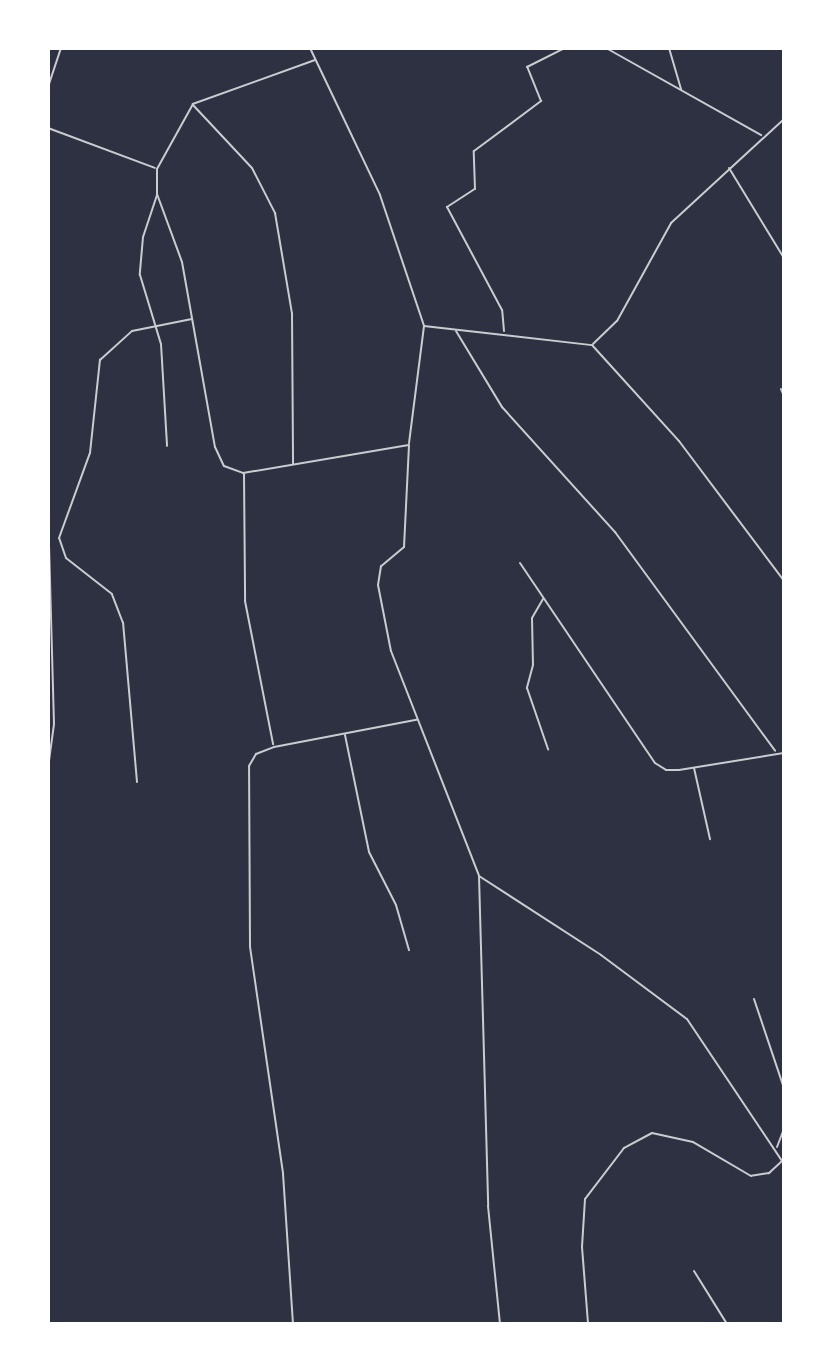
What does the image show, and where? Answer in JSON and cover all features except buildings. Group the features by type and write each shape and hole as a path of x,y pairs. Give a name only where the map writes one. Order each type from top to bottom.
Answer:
{"lane":[{"path":"48,87 61,48"},
{"path":"310,48 380,195 424,326 409,445 404,547 381,566 378,585 391,651 479,876 488,1206 500,1324"},
{"path":"504,333 502,310 447,207 475,189 474,151 541,101 527,67 565,48"},
{"path":"606,48 762,135"},
{"path":"669,48 681,89"},
{"path":"167,446 161,344 140,275 143,237 157,194 157,169 193,104 315,60"},
{"path":"193,104 252,168 275,213 292,313 293,464"},
{"path":"592,345 617,321 671,223 762,135 784,119"},
{"path":"48,128 157,169"},
{"path":"729,167 784,258"},
{"path":"157,194 182,262 215,447 224,466 243,473 409,445"},
{"path":"59,549 90,453 100,360 132,331 153,323 193,319"},
{"path":"424,326 592,345 679,441 784,581"},
{"path":"456,331 502,407 615,532 775,751"},
{"path":"781,389 784,396"},
{"path":"243,473 245,601 274,747"},
{"path":"48,768 54,724 49,548 59,549 112,594 123,623 137,782"},
{"path":"520,563 655,763 666,770 775,751 784,753"},
{"path":"543,598 532,618 533,665 527,688 548,749"},
{"path":"293,1324 283,1173 250,946 249,766 256,754 274,747 416,720"},
{"path":"344,734 369,852 396,905 409,950"},
{"path":"694,767 710,839"},
{"path":"479,876 601,955 687,1019 776,1147 783,1163 769,1173 751,1176 693,1142 652,1133 624,1148 585,1199 582,1247 588,1324"},
{"path":"754,999 784,1088"},
{"path":"776,1147 784,1129"},
{"path":"694,1271 727,1324"}]}
